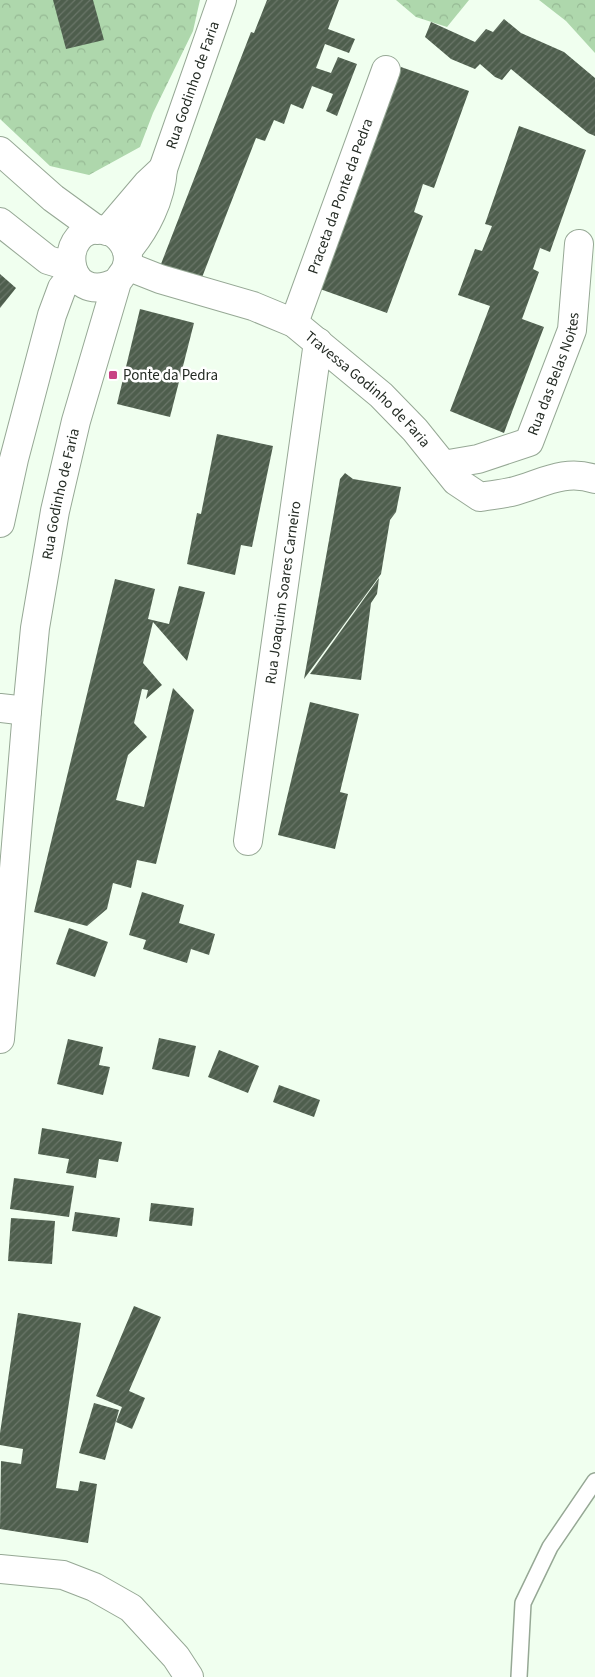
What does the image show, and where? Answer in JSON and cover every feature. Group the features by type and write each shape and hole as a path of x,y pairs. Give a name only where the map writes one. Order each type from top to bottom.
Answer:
{"main road":[{"name":"Rua Godinho de Faria","path":"0,1039 35,628 55,510 76,421 124,266 162,187 163,169 222,0"},
{"name":"Praceta da Ponte da Pedra","path":"294,323 386,70"},
{"path":"0,151 54,198 102,230 120,238 124,266 106,287 94,287 82,282 73,270 48,260 0,222"},
{"name":"Rua Godinho de Faria","path":"0,523 14,459 52,315 62,288 73,270 70,254 75,242 84,234 102,230 163,169"},
{"name":"Rua das Belas Noites","path":"444,465 478,459 529,442 572,330 579,244"},
{"name":"Travessa Godinho de Faria","path":"124,266 160,280 253,306 294,323 381,395 415,430 456,481 480,497 514,492 555,477 584,475 595,479"},
{"name":"Rua Joaquim Soares Carneiro","path":"248,841 318,342"},
{"path":"0,708 27,711"},
{"path":"0,1569 63,1575 94,1588 131,1608 176,1657 189,1677"}],"lane":[{"path":"519,1677 523,1603 550,1547 595,1481"}],"green space":[{"path":"0,0 200,0 193,31 153,113 140,147 89,175 50,166 0,119"},
{"path":"396,0 469,0 447,27 416,17"},
{"path":"539,0 595,0 595,53 566,21"}],"building":[{"path":"53,0 93,0 104,40 66,49"},
{"path":"267,0 339,0 328,29 355,39 349,53 325,44 316,68 331,73 338,57 357,64 337,116 326,111 333,94 312,86 303,109 291,104 284,124 274,120 265,141 256,138 201,280 161,264 251,32 254,33"},
{"path":"504,19 521,33 564,52 595,78 595,136 588,133 511,69 502,80 495,77 480,64 475,69 451,59 425,37 431,22 475,42 486,29 493,32"},
{"path":"401,67 469,91 434,188 423,184 414,212 423,216 387,313 320,289"},
{"path":"519,126 586,150 550,252 540,248 533,269 539,272 522,319 544,327 504,433 450,411 490,306 458,295 475,249 482,251 492,226 485,224"},
{"path":"0,274 16,288 0,308"},
{"path":"140,309 194,323 170,417 117,404"},
{"path":"217,434 273,446 252,547 241,545 235,575 187,564 197,513 201,514"},
{"path":"345,473 353,479 401,487 396,512 390,520 381,574 304,679 340,479"},
{"path":"379,578 377,594 371,603 361,680 310,674"},
{"path":"115,579 155,589 148,619 169,624 179,586 205,592 187,661 153,622 143,663 162,685 146,699 148,690 142,689 134,723 147,737 128,755 116,800 144,807 173,688 194,710 156,864 137,860 131,888 113,883 107,909 87,926 34,912"},
{"path":"310,702 359,714 340,792 348,794 335,849 278,835"},
{"path":"142,892 184,905 179,923 215,934 209,955 191,949 187,963 143,949 146,940 129,935"},
{"path":"69,928 108,942 95,977 56,964"},
{"path":"159,1038 196,1046 189,1077 152,1069"},
{"path":"68,1039 103,1047 99,1065 110,1067 103,1095 57,1084"},
{"path":"219,1050 259,1066 248,1093 208,1077"},
{"path":"279,1085 320,1100 314,1117 273,1102"},
{"path":"42,1128 122,1142 118,1162 99,1159 96,1178 66,1173 69,1159 38,1154"},
{"path":"14,1178 74,1186 69,1217 10,1209"},
{"path":"151,1203 194,1208 192,1226 149,1221"},
{"path":"75,1212 120,1218 117,1237 72,1231"},
{"path":"11,1218 55,1221 52,1264 8,1261"},
{"path":"134,1306 161,1317 129,1391 145,1398 132,1429 116,1422 122,1407 96,1396"},
{"path":"18,1313 81,1323 56,1488 78,1491 80,1481 97,1484 88,1543 0,1529 1,1461 21,1464 23,1449 0,1445 0,1433"},
{"path":"94,1403 119,1410 105,1460 79,1453"}],"place":[{"name":"Ponte da Pedra","path":"113,375"}]}
